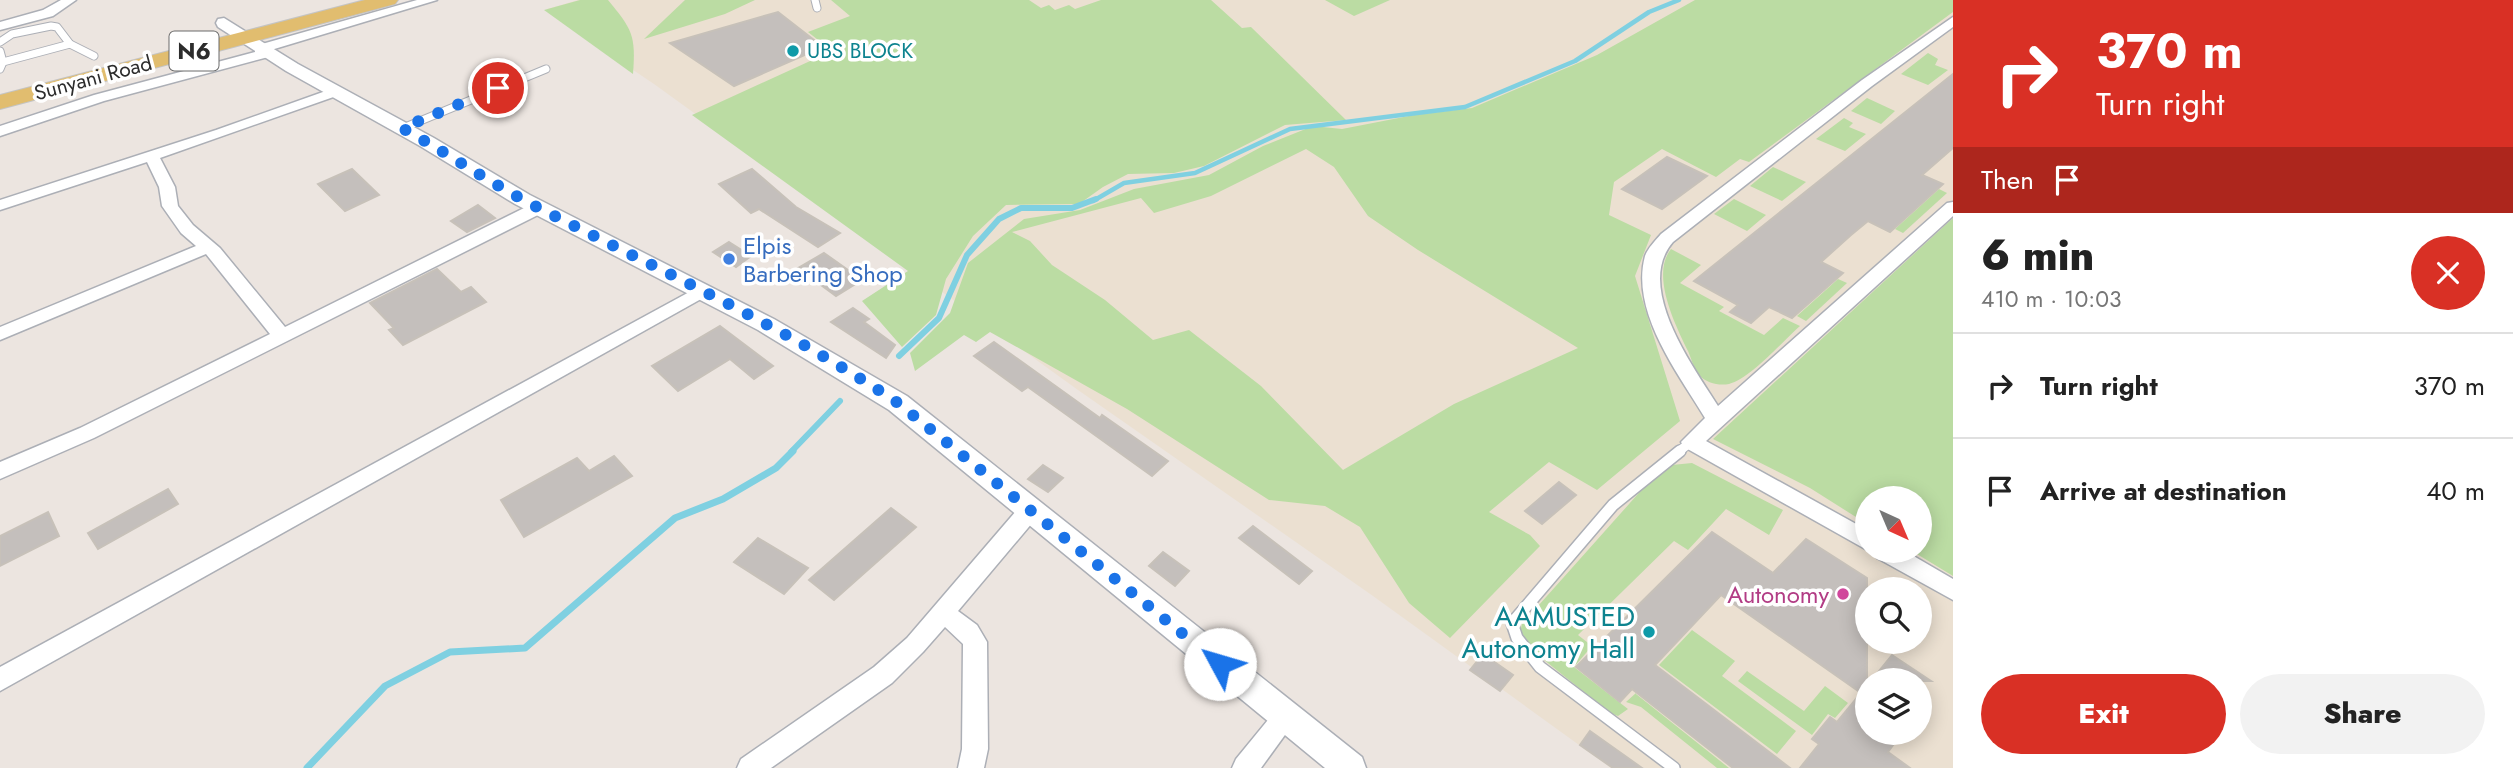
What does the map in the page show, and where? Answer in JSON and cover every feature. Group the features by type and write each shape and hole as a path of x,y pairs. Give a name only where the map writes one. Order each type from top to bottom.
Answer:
{"main road":[{"name":"N6","path":"1,70 94,56 317,0"},
{"name":"Sunyani Road","path":"0,102 257,47 388,0"}],"street":[{"path":"0,26 48,13 70,0"},
{"path":"0,131 66,106 257,47 431,0"},
{"path":"1716,419 1668,337 1655,303 1650,274 1655,252 1667,238 1848,97 1953,21"},
{"path":"224,23 257,47 538,208 704,290 843,366 876,388 1030,510 1350,768"},
{"path":"0,205 337,91"},
{"path":"151,156 167,187 170,206 187,229 208,247 282,336"},
{"path":"1855,534 1691,442 1953,207"},
{"path":"0,471 87,433 538,208"},
{"path":"0,334 208,247"},
{"path":"0,680 704,290"},
{"path":"750,768 883,675 915,645 1030,510"},
{"path":"1908,564 1953,590"},
{"path":"942,612 968,632 975,642 975,749 971,768"},
{"path":"1245,768 1286,717"}],"lane":[{"path":"0,42 12,34 51,26 57,27 70,44 94,56"},
{"path":"0,51 1,70 70,44"},
{"path":"402,128 546,69"},
{"path":"1674,768 1620,724 1553,678 1513,635 1512,622 1613,505 1691,442"}],"shaded area":[{"path":"578,0 1953,0 1953,768 1611,768 1373,596 1078,390 654,84 563,23 547,9"}],"green space":[{"path":"580,0 608,0 622,18 633,41 633,74 544,10"},
{"path":"685,0 755,0 725,14 644,39"},
{"path":"831,0 1029,0 1041,8 1049,5 1055,10 1069,5 1075,9 1101,0 1211,0 1242,28 1251,27 1346,120 1285,125 1204,166 1174,173 1128,174 1079,204 1006,205 973,236 946,279 936,315 902,347 862,301 908,271 692,115 832,51 808,32 850,16"},
{"path":"1325,0 1390,0 1354,16"},
{"path":"1695,0 1953,0 1953,12 1749,162 1740,159 1716,177 1662,149 1614,182 1609,215 1651,235 1635,276 1680,421 1597,490 1549,462 1489,512 1530,535 1540,546 1450,638 1409,603 1360,527 1325,506 1269,500 1127,409 990,332 976,342 964,335 915,371 910,353 950,313 968,263 1024,219 1080,210 1134,189 1209,175 1263,146 1313,126 1342,129 1414,115 1472,108 1597,55","holes":["1306,149 1334,167 1368,216 1418,250 1578,348 1454,404 1343,470 1261,386 1189,330 1153,340 1105,300 1052,265 1030,241 1012,232 1141,198 1154,213 1211,196"]},
{"path":"1928,53 1938,59 1935,65 1948,70 1928,85 1901,74"},
{"path":"1867,98 1895,111 1881,124 1851,111"},
{"path":"1844,118 1853,123 1849,127 1866,134 1845,151 1816,139"},
{"path":"1773,167 1806,182 1782,201 1750,186"},
{"path":"1939,189 1947,193 1903,233 1895,229"},
{"path":"1734,199 1766,215 1747,231 1714,214"},
{"path":"1953,218 1953,576 1932,563 1932,486 1855,486 1855,516 1810,488 1713,439"},
{"path":"1671,249 1701,265 1680,283 1724,307 1719,311 1764,335 1783,318 1800,326 1737,381 1721,385 1705,380 1694,367 1667,300 1663,272"},
{"path":"1838,279 1847,283 1806,321 1797,316"},
{"path":"1692,463 1783,510 1769,535 1726,509 1688,550 1674,541 1578,635 1592,646 1574,667 1628,709 1618,716 1610,713 1528,647 1520,632 1522,624 1654,476 1672,465"},
{"path":"1692,630 1735,661 1722,676 1796,731 1777,754 1659,665"},
{"path":"1747,671 1804,711 1825,686 1848,703 1835,718 1828,714 1812,735 1738,681"},
{"path":"1636,693 1729,768 1717,768 1641,707 1626,702"}],"building":[{"name":"UBS BLOCK","path":"778,12 823,47 734,86 670,43"},
{"path":"1953,74 1953,148 1922,175 1943,184 1890,232 1868,221 1851,235 1821,262 1843,273 1792,318 1769,307 1751,323 1730,312 1738,305 1694,281"},
{"path":"1667,157 1707,176 1662,209 1622,189"},
{"path":"352,169 379,195 345,211 318,184"},
{"path":"752,169 796,207 840,233 818,247 759,209 751,213 719,184"},
{"path":"478,205 495,218 467,232 451,221"},
{"path":"729,242 751,256 736,267 713,252"},
{"path":"824,253 862,280 836,296 798,268"},
{"path":"437,269 461,292 471,287 486,302 403,345 389,330 394,328 370,303"},
{"path":"853,308 869,319 864,322 895,345 886,358 831,322"},
{"path":"720,326 773,366 754,379 730,359 678,391 652,366"},
{"path":"994,342 1100,418 1102,415 1168,461 1152,476 1028,387 1022,391 974,356"},
{"path":"614,456 632,476 524,537 501,500 577,458 589,471"},
{"path":"1043,465 1063,478 1048,492 1028,479"},
{"path":"1559,482 1576,495 1542,524 1525,511"},
{"path":"168,489 178,504 98,549 88,533"},
{"path":"891,508 916,527 834,600 809,580"},
{"path":"48,512 59,536 0,566 0,536"},
{"path":"1253,526 1312,571 1299,584 1239,538"},
{"name":"AAMUSTED Autonomy Hall","path":"1712,532 1773,573 1806,539 1865,577 1855,577 1855,654 1867,654 1867,668 1855,668 1855,689 1721,595 1655,665 1790,768 1733,768 1632,689 1620,702 1576,667"},
{"path":"758,538 808,568 784,594 734,562"},
{"path":"1163,552 1189,571 1175,586 1149,566"},
{"path":"1483,654 1513,675 1500,691 1470,670"},
{"path":"1892,655 1912,668 1882,668"},
{"name":"AAMUSTED Autonomy Hall","path":"1855,700 1855,745 1893,745 1888,752 1910,768 1800,768 1819,744 1812,739 1830,717 1837,722"},
{"path":"1590,731 1642,768 1613,768 1580,745"}],"waterway":[{"path":"1093,201 1124,183 1195,173 1290,129 1465,107 1575,61 1649,12 1679,0"},
{"path":"899,356 939,318 967,255 999,219 1021,208 1072,208 1096,199"},
{"path":"791,452 840,401"},
{"path":"307,768 385,686 450,652 525,648 675,518 723,499 776,468 793,451"}],"place":[{"name":"UBS BLOCK","path":"793,51"},
{"name":"Elpis Barbering Shop","path":"729,259"},
{"name":"Autonomy","path":"1843,594"},
{"name":"AAMUSTED Autonomy Hall","path":"1649,632"}],"route":[{"path":"498,88 402,128 538,208 704,290 843,366 898,403 1220,664"}]}
